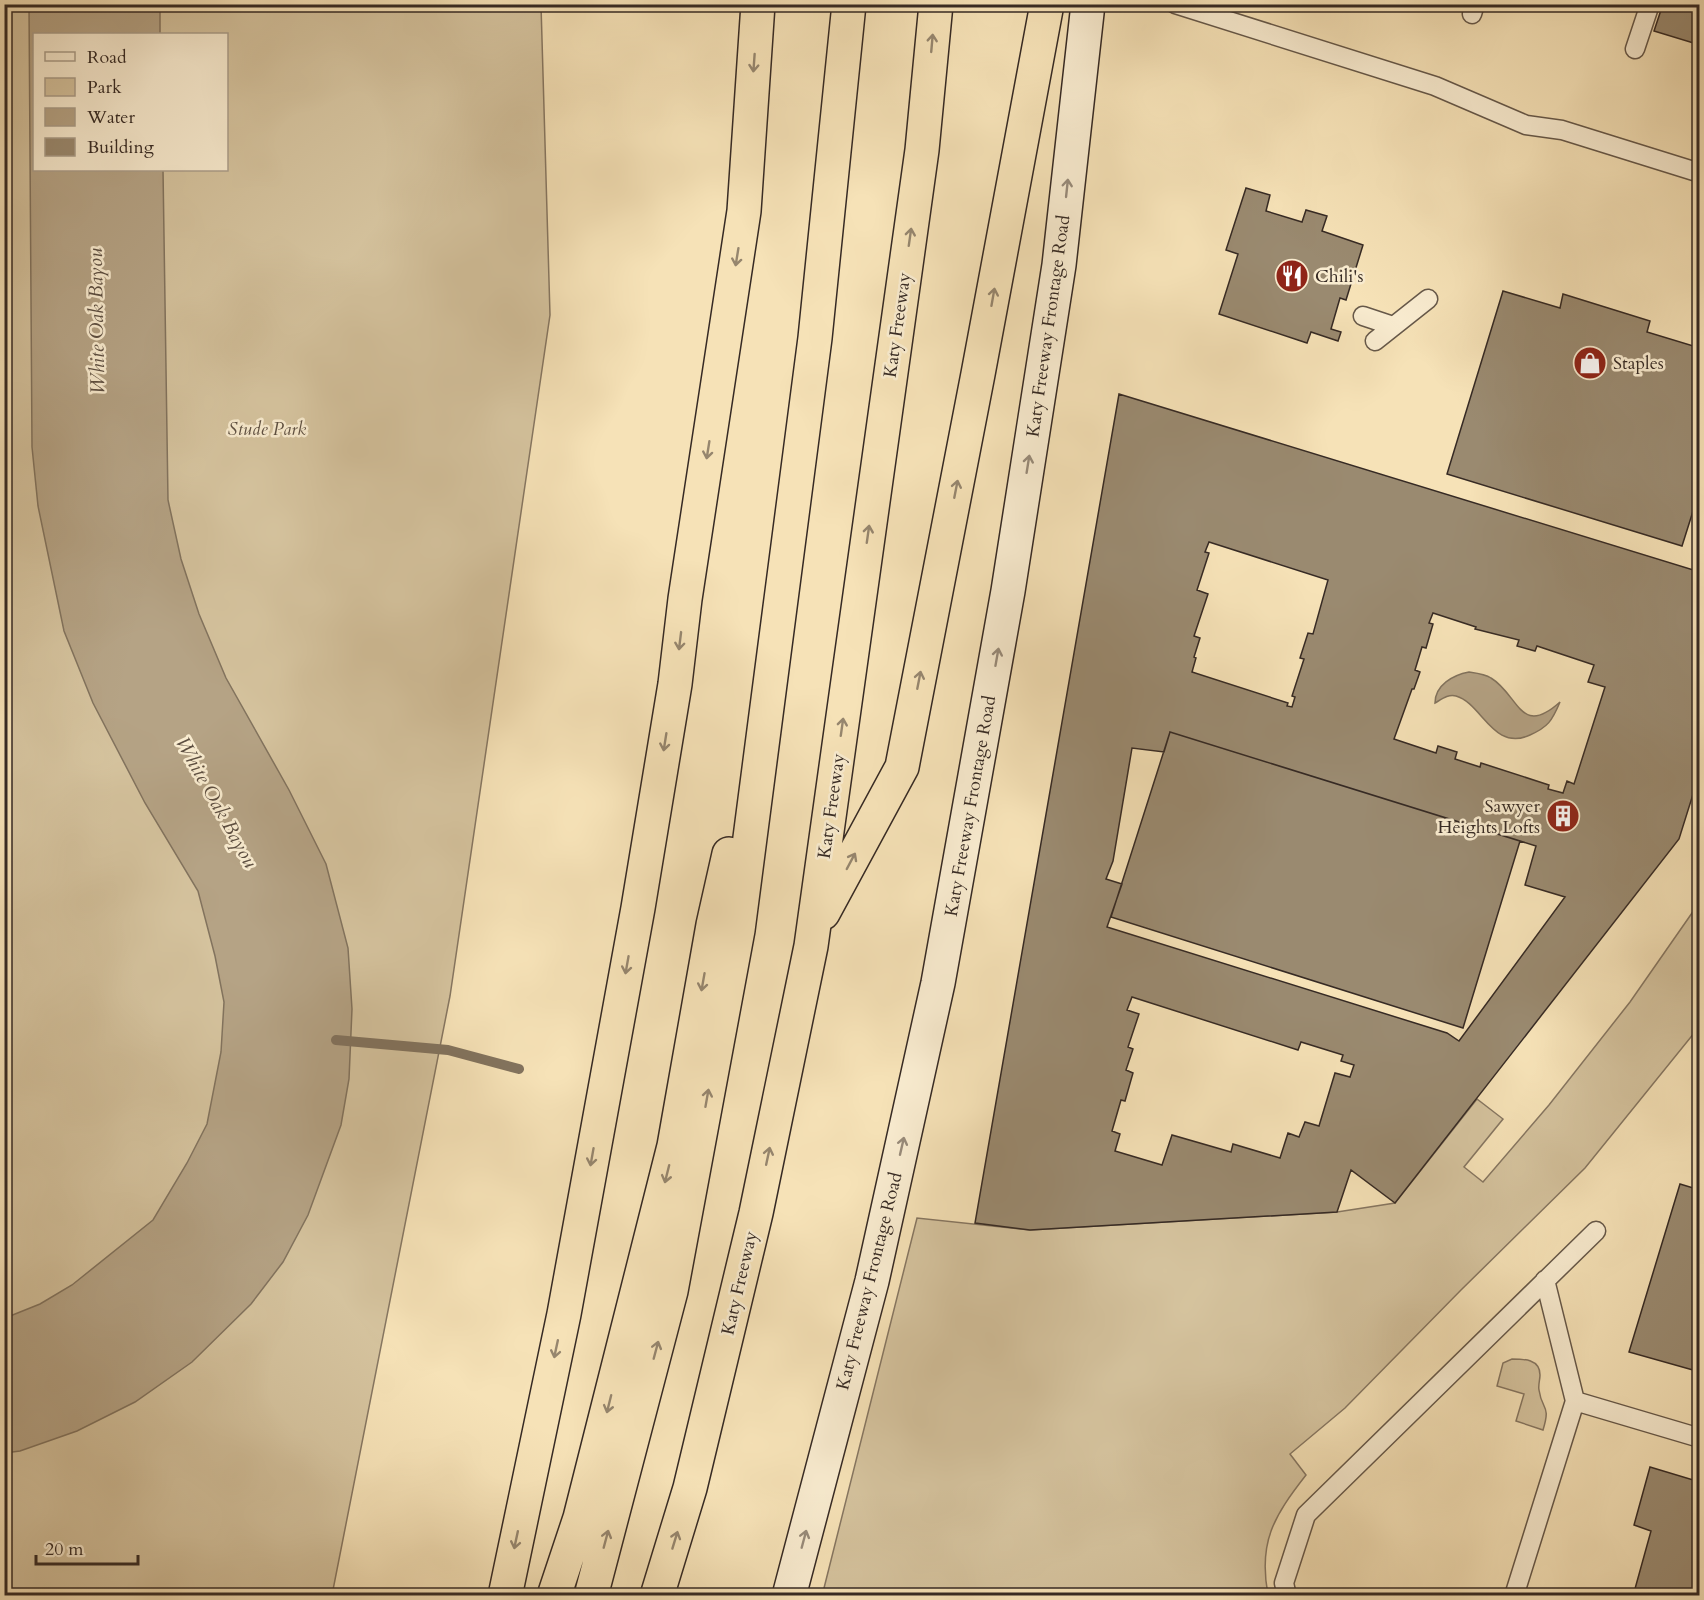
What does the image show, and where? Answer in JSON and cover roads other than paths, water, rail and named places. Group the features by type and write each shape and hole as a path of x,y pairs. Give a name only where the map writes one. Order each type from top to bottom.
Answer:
{"highway":[{"path":"505,1596 564,1314 638,908 675,684 744,211 758,4"},
{"path":"591,1596 671,1291 726,927 779,620 815,338 849,4"},
{"name":"Katy Freeway","path":"657,1596 690,1488 753,1225 812,938 922,150 936,4"},
{"path":"812,938 902,767 981,362 1047,4"},
{"path":"554,1596 580,1518 674,1146 726,927"}],"main road":[{"name":"Katy Freeway Frontage Road","path":"789,1596 872,1281 938,983 1008,591 1059,265 1088,4"}],"lane":[{"path":"1175,4 1435,86 1526,125 1562,130 1700,173"},
{"path":"1635,49 1650,4"},
{"path":"1375,341 1428,299"},
{"path":"1363,316 1394,326"},
{"path":"1287,1596 1284,1583 1306,1515 1596,1230"},
{"path":"1514,1596 1575,1401 1545,1280"},
{"path":"1575,1401 1700,1438"}],"water":[{"name":"White Oak Bayou","path":"29,5 160,5 160,33 33,33 33,171 163,171 168,500 181,559 199,614 226,678 289,790 326,864 348,948 352,1009 349,1079 341,1125 308,1215 283,1262 251,1304 192,1362 135,1402 77,1431 20,1451 5,1453 5,1318 40,1304 72,1285 153,1220 207,1124 221,1052 224,1002 198,891 145,803 93,703 64,631 38,506 32,447"},
{"path":"1469,672 1491,678 1528,715 1536,716 1547,712 1560,702 1552,719 1541,729 1517,738 1506,737 1497,732 1465,700 1456,696 1448,696 1435,703 1438,691 1446,682"}],"waterway":[{"path":"336,1040 448,1050 519,1069"}],"place":[{"name":"Chili's","path":"1292,276"},
{"name":"Staples","path":"1590,363"},
{"name":"Sawyer Heights Lofts","path":"1563,816"}],"park label":[{"name":"Stude Park","path":"267,429"}]}
